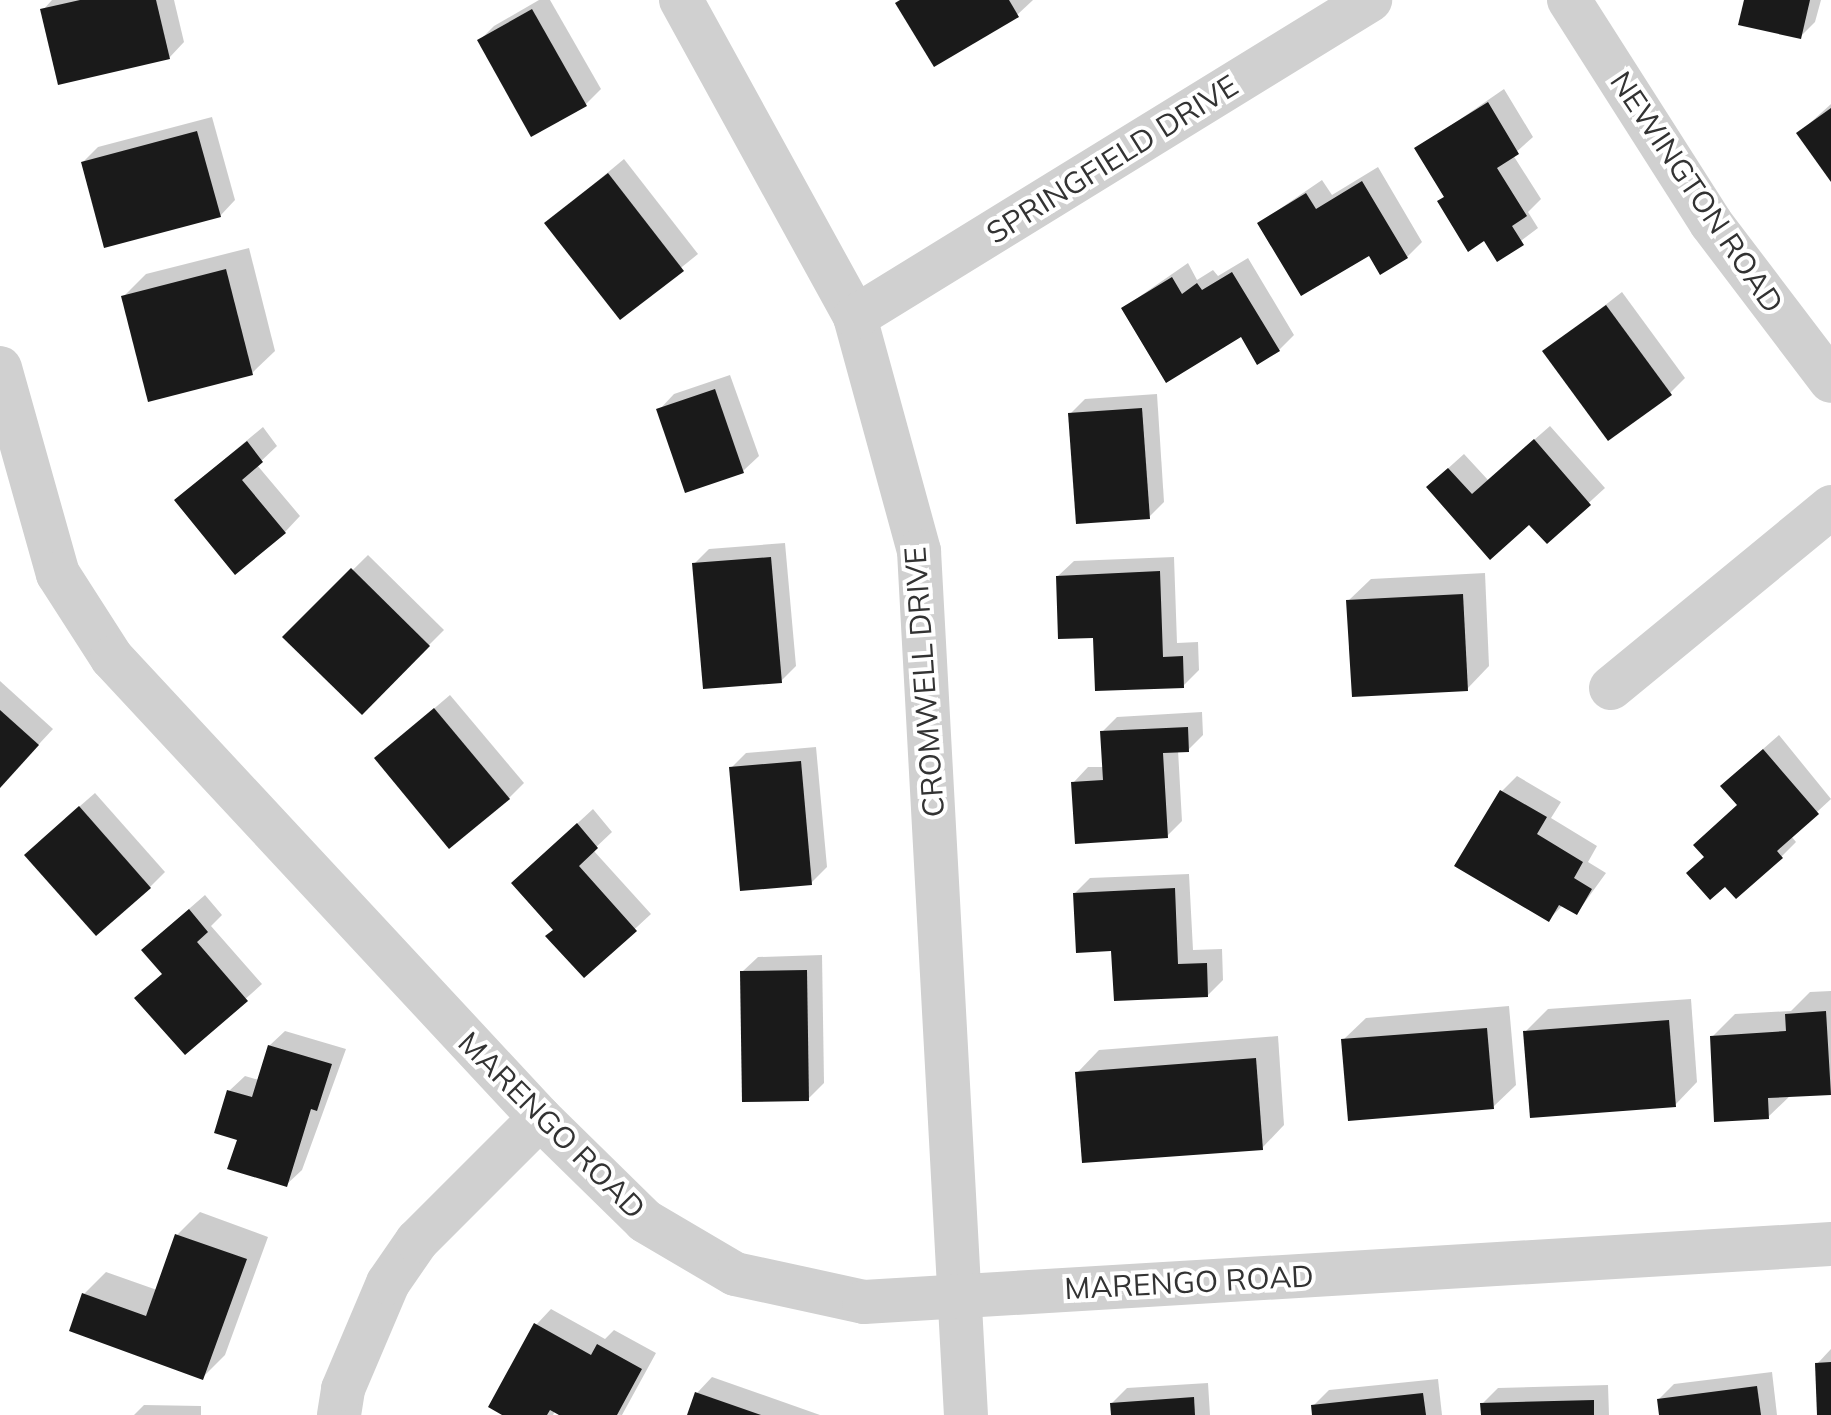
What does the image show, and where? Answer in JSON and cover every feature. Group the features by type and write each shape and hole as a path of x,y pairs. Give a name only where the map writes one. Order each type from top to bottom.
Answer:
{"street":[{"name":"CROMWELL DRIVE","path":"681,0 855,317 919,551 966,1415"},
{"name":"SPRINGFIELD DRIVE","path":"855,317 1370,0"},
{"name":"NEWINGTON ROAD","path":"1569,0 1711,223 1831,381"},
{"name":"MARENGO ROAD","path":"0,368 14,474 58,574 112,658 540,1118 645,1221 735,1274 864,1302 1831,1244"},
{"path":"1611,688 1831,507"},
{"path":"339,1415 343,1389 403,1262 417,1241 540,1118"}],"building":[{"path":"80,0 156,0 170,59 58,85 40,9"},
{"path":"900,0 1009,0 1019,17 934,67 895,3"},
{"path":"1744,0 1810,0 1801,39 1738,25"},
{"path":"532,9 587,106 531,137 477,40"},
{"path":"1488,102 1519,154 1497,168 1527,216 1512,226 1524,245 1497,262 1484,241 1468,252 1437,201 1444,197 1414,148"},
{"path":"1831,108 1831,182 1796,133"},
{"path":"197,131 221,217 104,248 81,162"},
{"path":"608,173 684,271 620,320 544,223"},
{"path":"1362,181 1408,258 1380,275 1369,256 1301,296 1257,223 1306,193 1316,209"},
{"path":"226,269 253,375 148,402 121,296"},
{"path":"1232,272 1280,351 1257,365 1241,337 1166,383 1121,308 1172,277 1182,294 1197,283 1202,290"},
{"path":"1606,305 1672,395 1608,441 1542,351"},
{"path":"715,389 744,473 685,493 656,409"},
{"path":"1142,408 1150,519 1076,524 1068,413"},
{"path":"1534,439 1591,505 1547,544 1529,525 1490,560 1426,487 1448,468 1472,494"},
{"path":"247,441 263,462 242,480 286,533 235,575 174,500"},
{"path":"771,557 782,683 703,689 692,563"},
{"path":"351,568 430,646 362,715 282,637"},
{"path":"1160,571 1163,657 1183,656 1184,688 1095,691 1093,638 1058,639 1056,576"},
{"path":"1463,594 1468,691 1352,697 1346,600"},
{"path":"434,708 510,799 449,849 374,758"},
{"path":"0,710 39,745 0,788"},
{"path":"1188,727 1189,752 1163,753 1168,838 1075,844 1071,782 1103,780 1100,731"},
{"path":"1763,749 1819,814 1777,851 1783,858 1736,899 1725,887 1710,900 1686,873 1704,857 1693,845 1737,805 1720,786"},
{"path":"801,761 812,885 740,891 729,767"},
{"path":"1500,790 1547,817 1537,834 1583,862 1574,878 1592,889 1577,915 1559,905 1549,922 1454,866"},
{"path":"79,806 151,888 96,936 24,855"},
{"path":"577,823 598,848 579,866 637,931 584,978 545,936 553,930 511,883"},
{"path":"1175,888 1178,964 1207,963 1208,997 1114,1001 1111,951 1076,953 1073,893"},
{"path":"189,909 208,932 197,942 248,1001 185,1055 134,998 162,974 141,950"},
{"path":"807,970 809,1101 742,1102 740,971"},
{"path":"1826,1011 1831,1095 1768,1098 1769,1119 1714,1122 1710,1036 1786,1031 1785,1014"},
{"path":"1669,1020 1676,1107 1530,1118 1523,1031"},
{"path":"1487,1028 1494,1109 1348,1121 1341,1039"},
{"path":"268,1045 332,1064 317,1111 311,1109 287,1187 227,1169 237,1140 214,1133 227,1090 252,1097"},
{"path":"1256,1058 1263,1150 1082,1163 1075,1072"},
{"path":"175,1234 247,1259 203,1380 69,1331 82,1293 146,1316"},
{"path":"534,1323 591,1355 597,1344 642,1369 617,1415 559,1415 550,1410 547,1415 502,1415 488,1407"},
{"path":"1831,1362 1831,1415 1817,1415 1815,1363"},
{"path":"1757,1386 1761,1415 1659,1415 1657,1399"},
{"path":"695,1392 761,1415 687,1415"},
{"path":"1423,1393 1426,1415 1312,1415 1311,1405"},
{"path":"1194,1397 1195,1415 1111,1415 1110,1403"},
{"path":"1594,1400 1594,1415 1481,1415 1480,1403"}]}
